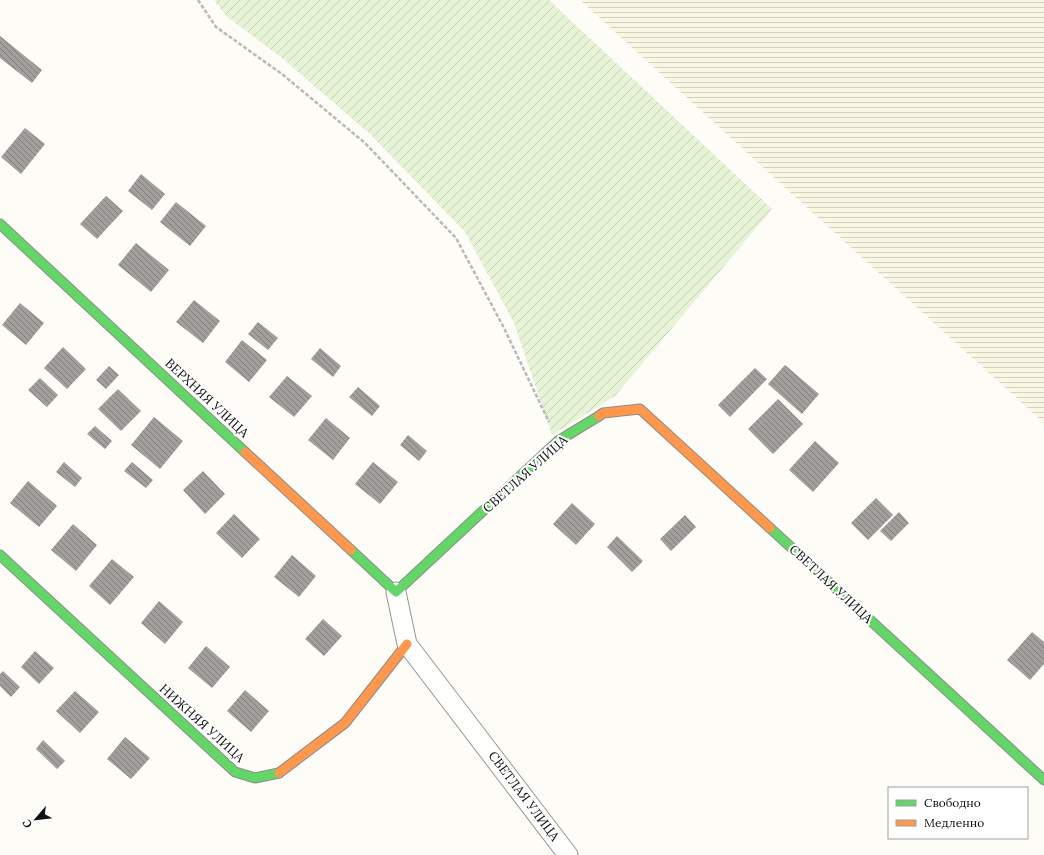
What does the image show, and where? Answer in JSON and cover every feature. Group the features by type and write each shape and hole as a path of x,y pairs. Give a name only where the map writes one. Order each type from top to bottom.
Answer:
{"street":[{"name":"ВЕРХНЯЯ УЛИЦА","path":"0,224 396,592"},
{"name":"СВЕТЛАЯ УЛИЦА","path":"568,855 406,644 396,592 558,441 603,413 640,409 1044,780"},
{"name":"НИЖНЯЯ УЛИЦА","path":"0,555 235,772 255,778 279,773 344,723 406,644"}],"path":[{"path":"198,0 216,26 282,74 365,143 456,238 504,328 558,441"}],"shaded area":[{"path":"580,0 1044,0 1044,423 790,192"}],"green space":[{"path":"214,0 549,0 772,209 615,396 552,435 514,323 465,232 370,134 282,58 226,16"}],"building":[{"path":"0,36 42,70 32,83 0,58"},
{"path":"25,128 45,144 21,174 1,157"},
{"path":"141,174 165,194 152,210 128,191"},
{"path":"106,196 123,211 97,239 80,224"},
{"path":"176,202 206,226 190,246 160,222"},
{"path":"136,243 169,270 151,292 118,265"},
{"path":"194,300 220,321 203,343 176,322"},
{"path":"20,303 44,323 26,345 2,325"},
{"path":"258,322 278,338 268,350 248,334"},
{"path":"242,340 267,360 249,382 225,362"},
{"path":"63,347 86,369 67,389 44,368"},
{"path":"320,348 341,366 333,377 311,359"},
{"path":"785,365 819,394 802,414 768,384"},
{"path":"109,366 119,375 106,389 96,380"},
{"path":"755,368 767,379 730,417 718,405"},
{"path":"287,376 312,396 294,417 269,397"},
{"path":"40,378 58,395 47,407 28,390"},
{"path":"358,387 380,406 372,416 349,397"},
{"path":"118,389 141,411 121,431 98,409"},
{"path":"778,399 803,424 773,454 748,429"},
{"path":"154,417 183,441 160,469 131,445"},
{"path":"326,418 350,438 333,460 308,440"},
{"path":"95,426 112,441 105,449 87,434"},
{"path":"408,435 427,451 419,461 400,445"},
{"path":"815,441 839,463 813,492 789,470"},
{"path":"64,462 82,478 75,487 56,472"},
{"path":"132,462 153,480 146,488 124,471"},
{"path":"373,462 398,482 380,504 355,484"},
{"path":"203,471 225,494 205,514 183,490"},
{"path":"28,481 57,506 39,527 10,503"},
{"path":"876,498 893,515 868,540 851,523"},
{"path":"572,503 595,524 576,545 553,524"},
{"path":"899,512 909,523 891,541 880,531"},
{"path":"234,514 260,539 242,558 216,533"},
{"path":"685,515 696,527 671,551 660,539"},
{"path":"73,524 97,545 76,571 51,550"},
{"path":"617,536 643,561 632,572 607,547"},
{"path":"292,555 316,576 299,597 274,577"},
{"path":"112,559 134,577 110,605 89,586"},
{"path":"159,601 183,622 165,644 141,623"},
{"path":"323,619 342,636 324,656 305,639"},
{"path":"1032,632 1044,642 1044,664 1030,680 1007,660"},
{"path":"206,646 230,667 212,688 188,668"},
{"path":"35,651 54,668 39,684 21,667"},
{"path":"3,671 20,687 11,697 0,686 0,674"},
{"path":"245,690 269,711 251,732 227,711"},
{"path":"75,691 99,712 80,733 56,711"},
{"path":"125,737 150,758 131,779 107,759"},
{"path":"43,740 65,761 57,769 36,749"}],"traffic: fast":[{"path":"0,224 245,452"},
{"path":"351,550 396,592 558,441 599,416"},
{"path":"770,528 1044,780"},
{"path":"0,555 235,772 255,778 279,773"}],"traffic: slow":[{"path":"599,416 603,413 640,409 770,528"},
{"path":"245,452 351,550"},
{"path":"279,773 345,723 407,644"}]}
